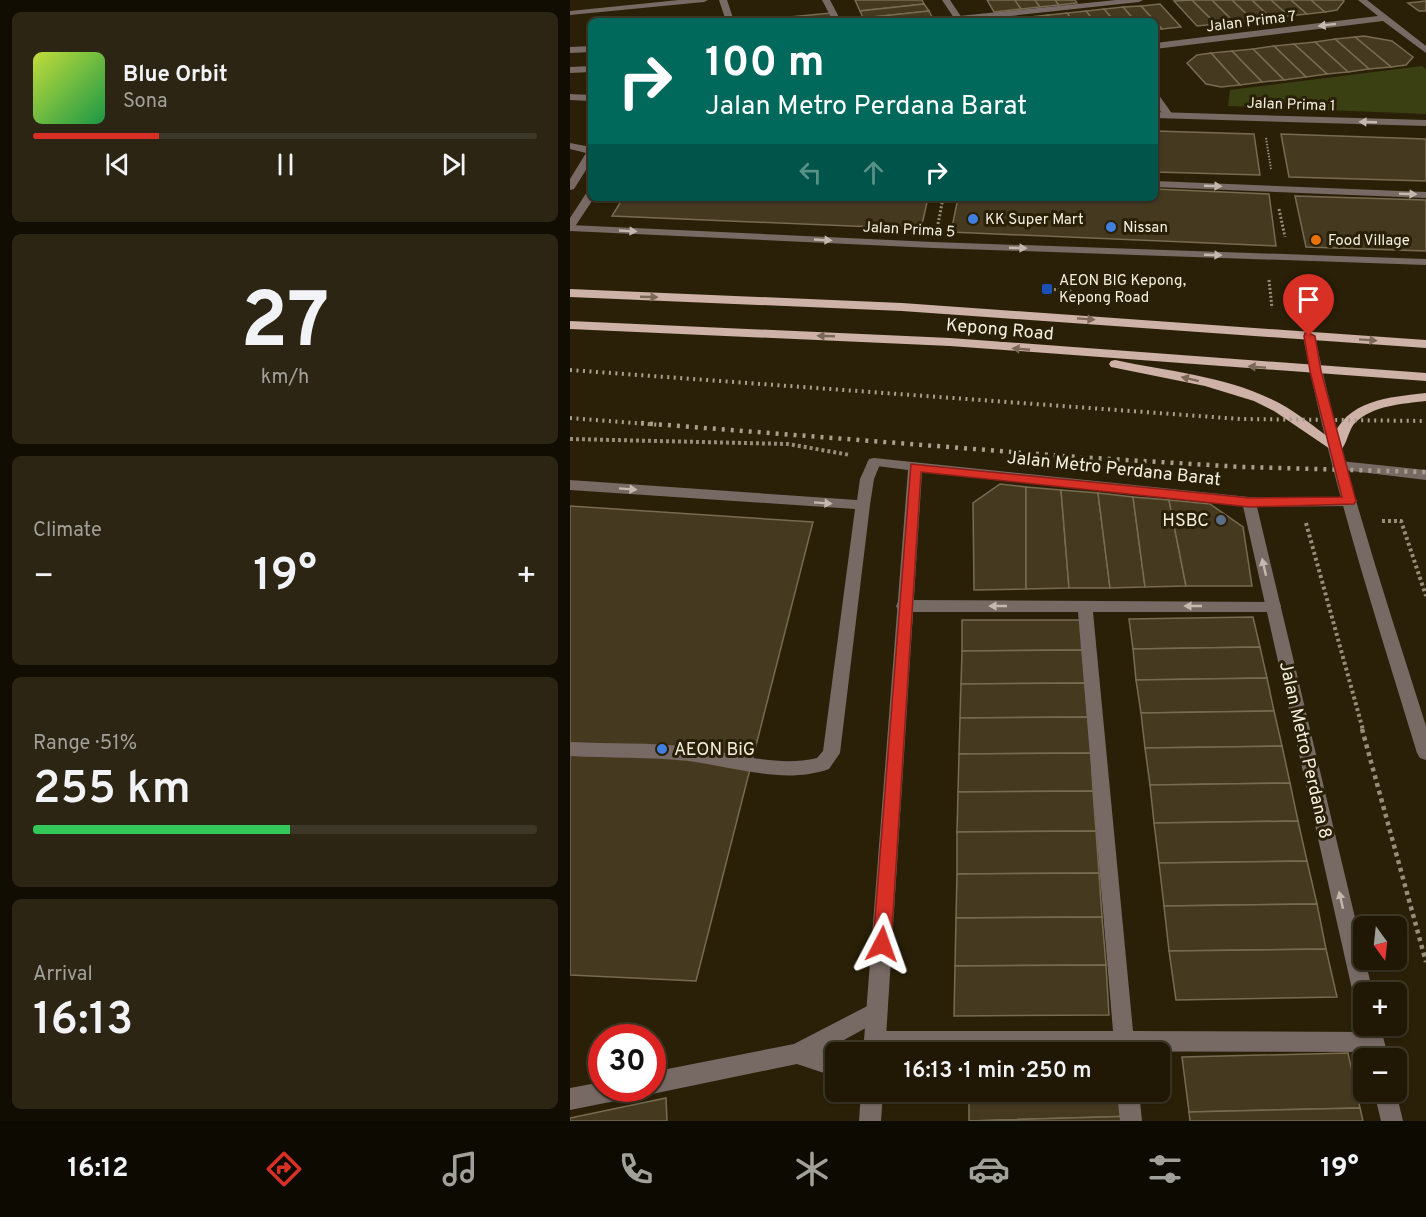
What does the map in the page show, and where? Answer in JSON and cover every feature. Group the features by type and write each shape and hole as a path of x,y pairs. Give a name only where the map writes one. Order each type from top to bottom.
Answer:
{"main road":[{"name":"Kepong Road","path":"570,293 902,307 1426,344"},
{"name":"Kepong Road","path":"570,327 950,342 1315,371 1426,377"},
{"path":"1055,351 1188,378 1259,398 1282,410 1304,429 1336,449 1345,426 1364,411 1383,403 1426,397"}],"street":[{"path":"570,13 704,0"},
{"path":"723,0 729,18"},
{"path":"826,0 835,18"},
{"path":"946,0 958,18"},
{"path":"977,18 1139,0"},
{"path":"1362,0 1426,50"},
{"name":"Jalan Prima 7","path":"1158,46 1385,18"},
{"path":"570,50 588,49"},
{"path":"570,70 588,69"},
{"path":"570,97 588,98"},
{"path":"1158,100 1168,115"},
{"name":"Jalan Prima 1","path":"1158,115 1426,123"},
{"path":"570,146 588,149"},
{"path":"570,187 588,159"},
{"path":"1158,184 1426,195"},
{"path":"570,227 588,199"},
{"name":"Jalan Prima 5","path":"570,227 933,245 1426,262"},
{"path":"1309,336 1315,371 1340,466 1426,753"},
{"path":"570,749 688,754 761,766 806,768 823,764 831,753 862,505 867,479 874,462"},
{"name":"Jalan Metro Perdana Barat","path":"874,462 1250,502 1350,501"},
{"path":"1340,466 1426,475"},
{"path":"875,1042 915,467"},
{"path":"570,485 862,505"},
{"name":"Jalan Metro Perdana 8","path":"1250,502 1360,982"},
{"path":"904,606 1273,606"},
{"path":"1084,606 1124,1042"},
{"path":"666,1080 797,1054 877,1011"},
{"path":"1170,1046 1374,1042"},
{"path":"797,1054 825,1063"},
{"path":"570,1099 588,1095"},
{"path":"870,1121 871,1102"},
{"path":"1129,1102 1131,1121"},
{"path":"1387,1102 1392,1121"}],"path":[{"path":"938,221 942,201"},
{"path":"1269,280 1272,308"},
{"path":"1047,292 1045,290 1047,289 1070,291 1071,294"},
{"path":"570,439 788,444 836,451 874,462"},
{"path":"1401,520 1426,596"},
{"path":"1306,524 1426,962"}],"green space":[{"path":"1422,66 1426,69 1426,114 1228,106 1230,90"}],"building":[{"path":"855,0 922,0 924,4 860,11"},
{"path":"987,0 1015,0 1021,9 994,12"},
{"path":"1015,0 1035,0 1040,7 1021,9"},
{"path":"1035,0 1055,0 1059,5 1040,7"},
{"path":"1055,0 1075,0 1077,3 1059,5"},
{"path":"1192,0 1216,24 1197,26 1174,1"},
{"path":"1192,0 1212,0 1234,22 1216,24"},
{"path":"1212,0 1232,0 1253,20 1234,22"},
{"path":"1232,0 1252,0 1271,18 1253,20"},
{"path":"1252,0 1271,0 1289,16 1271,18"},
{"path":"1271,0 1291,0 1307,14 1289,16"},
{"path":"1291,0 1311,0 1325,12 1307,14"},
{"path":"1311,0 1344,1 1337,10 1325,12"},
{"path":"1426,1 1426,11 1419,11 1408,3"},
{"path":"924,4 929,11 863,18 860,11"},
{"path":"1160,4 1181,27 1162,29 1158,25 1158,18 1152,18 1141,6"},
{"path":"1141,6 1152,18 1132,18 1123,7"},
{"path":"1123,7 1132,18 1112,18 1104,9"},
{"path":"1104,9 1112,18 1092,18 1086,11"},
{"path":"929,11 932,18 863,18"},
{"path":"1086,11 1092,18 1071,18 1067,13"},
{"path":"831,13 834,18 779,18"},
{"path":"1067,13 1071,18 1050,18 1048,15"},
{"path":"1048,15 1050,18 1030,18"},
{"path":"1364,36 1392,41 1413,57 1406,65 1391,67 1355,37"},
{"path":"1355,37 1391,67 1369,69 1335,39"},
{"path":"1335,39 1369,69 1348,72 1315,42"},
{"path":"1315,42 1348,72 1327,74 1294,44"},
{"path":"1294,44 1327,74 1306,77 1274,46"},
{"path":"1274,46 1306,77 1284,80 1253,49"},
{"path":"1253,49 1284,80 1262,82 1232,51"},
{"path":"1232,51 1262,82 1240,85 1211,53"},
{"path":"1211,53 1240,85 1221,87 1206,84 1187,63 1197,55"},
{"path":"1158,131 1254,134 1260,175 1158,172"},
{"path":"1281,134 1426,139 1426,181 1289,177"},
{"path":"1158,189 1269,194 1276,246 951,232 957,201 1158,201"},
{"path":"1295,196 1426,200 1426,251 1306,247"},
{"path":"621,201 927,201 921,229 612,216"},
{"path":"1000,484 1026,487 1026,589 974,590 973,503"},
{"path":"1026,487 1061,490 1069,588 1026,589"},
{"path":"1061,490 1098,493 1110,588 1069,588"},
{"path":"1098,493 1133,497 1145,587 1110,588"},
{"path":"1133,497 1169,500 1186,586 1145,587"},
{"path":"1169,500 1210,504 1243,527 1252,586 1186,586"},
{"name":"AEON BiG","path":"570,506 813,522 696,981 570,975"},
{"path":"1253,617 1260,647 1133,649 1129,619"},
{"path":"962,620 1081,620 1083,650 962,651"},
{"path":"1260,647 1267,678 1136,680 1133,649"},
{"path":"1083,650 1085,683 961,684 962,651"},
{"path":"1267,678 1274,711 1141,713 1136,680"},
{"path":"1085,683 1088,717 960,718 961,684"},
{"path":"1274,711 1282,746 1145,748 1141,713"},
{"path":"1088,717 1091,753 959,754 960,718"},
{"path":"1282,746 1290,783 1150,785 1145,748"},
{"path":"1091,753 1093,791 958,792 959,754"},
{"path":"1290,783 1298,821 1154,823 1150,785"},
{"path":"1093,791 1096,831 957,832 958,792"},
{"path":"1298,821 1307,861 1159,863 1154,823"},
{"path":"1096,831 1099,873 957,874 957,832"},
{"path":"1307,861 1317,904 1164,906 1159,863"},
{"path":"1099,873 1102,917 956,918 957,874"},
{"path":"1317,904 1326,949 1169,951 1164,906"},
{"path":"1102,917 1106,965 955,966 956,918"},
{"path":"1326,949 1337,997 1176,1000 1169,951"},
{"path":"1106,965 1109,1015 954,1016 955,966"},
{"path":"1348,1053 1353,1076 1353,1102 1359,1102 1360,1108 1189,1112 1182,1057"},
{"path":"666,1098 667,1121 570,1121 570,1118 647,1102 666,1102"},
{"path":"969,1102 1136,1102 1138,1116 969,1121"},
{"path":"1360,1108 1363,1121 1190,1121 1189,1112"},
{"path":"1138,1116 1138,1121 969,1121"}],"railway":[{"path":"570,370 1240,419 1426,421"},
{"path":"570,418 661,425"},
{"path":"641,423 1077,457 1242,467 1426,472"}],"place":[{"name":"KK Super Mart","path":"973,219"},
{"name":"Nissan","path":"1111,227"},
{"name":"Food Village","path":"1316,240"},
{"name":"AEON BIG Kepong, Kepong Road","path":"1047,289"},
{"name":"HSBC","path":"1221,520"},
{"name":"AEON BiG","path":"662,749"}],"route":[{"path":"882,944 915,467 1250,502 1350,501 1315,371 1309,336"}]}
